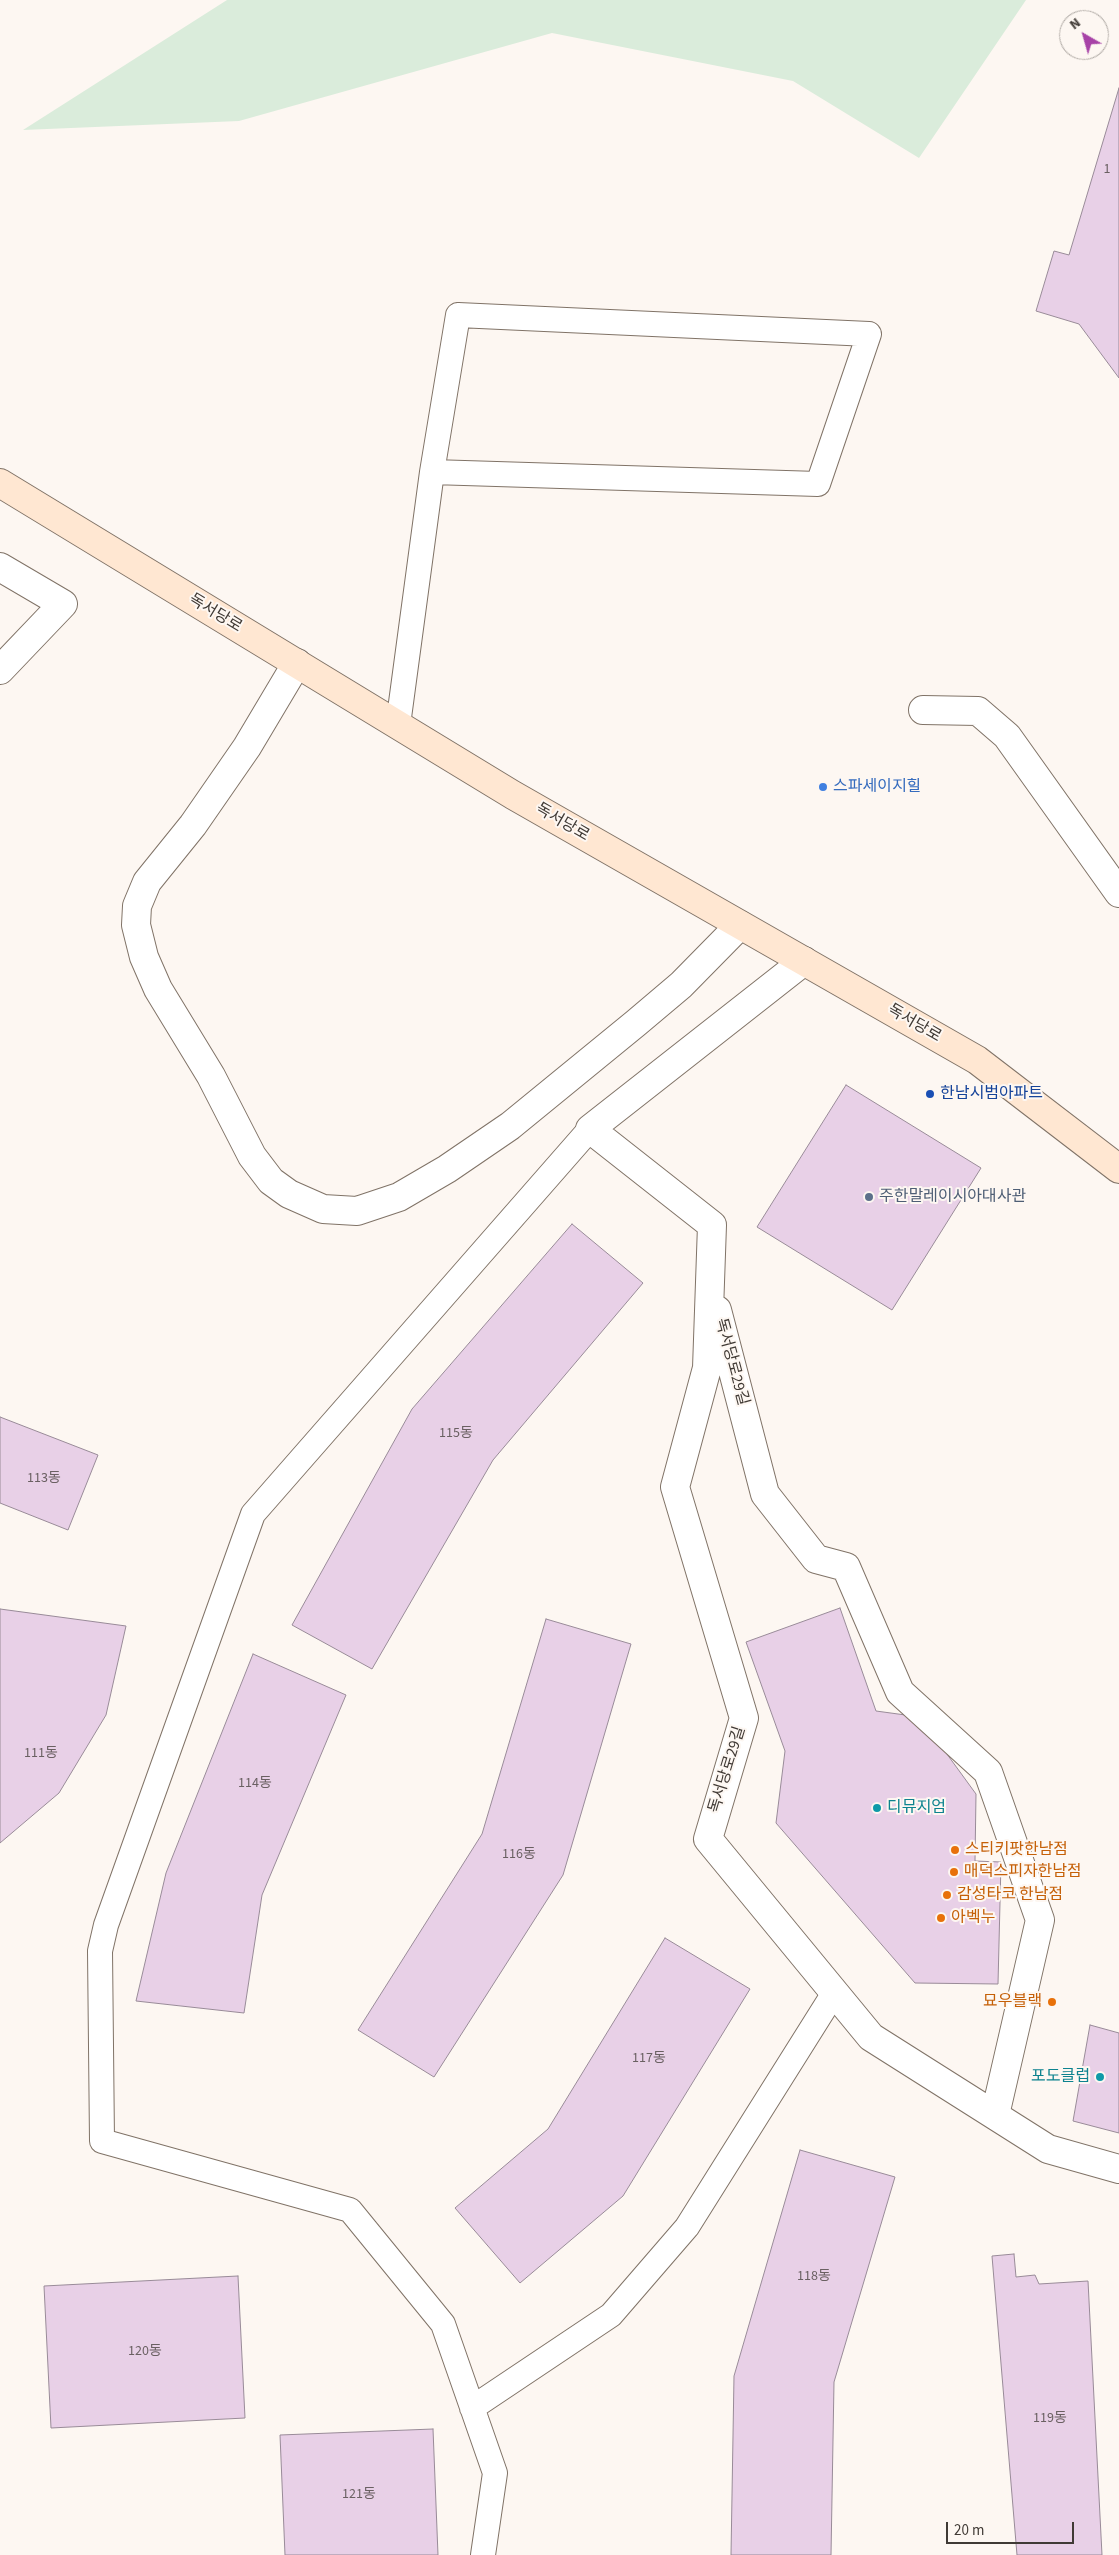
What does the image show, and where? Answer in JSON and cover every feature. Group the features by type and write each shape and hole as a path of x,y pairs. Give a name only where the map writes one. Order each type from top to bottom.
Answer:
{"main road":[{"name":"독서당로","path":"0,483 513,795 977,1060 1119,1169"}],"street":[{"path":"0,567 63,604 0,670"},
{"path":"297,663 247,747 193,825 147,882 137,906 136,925 144,956 158,989 215,1083 252,1156 270,1181 289,1194 323,1209 357,1211 398,1197 447,1169 510,1126 636,1023 681,985 740,925"},
{"path":"924,710 978,711 1007,736 1119,893"},
{"path":"590,1129 804,961"},
{"name":"독서당로29길","path":"590,1129 712,1225 707,1368 675,1487 744,1718 708,1839 871,2037 1048,2149 1119,2169"},
{"name":"독서당로29길","path":"710,1282 765,1494 816,1559 846,1567 900,1692 988,1772 1040,1920 995,2115"}],"lane":[{"path":"398,725 432,472 458,315 869,334 818,484 432,472"},
{"path":"482,2555 495,2473 443,2324 350,2210 102,2141 100,1950 106,1925 253,1514 590,1129"},
{"path":"472,2408 611,2315 687,2227 834,1993"}],"green space":[{"path":"227,0 1026,0 919,158 793,81 552,33 239,121 23,130"}],"building":[{"path":"1119,88 1119,378 1079,324 1036,311 1054,251 1069,255"},
{"name":"주한말레이시아대사관","path":"846,1085 981,1168 892,1310 757,1227"},
{"path":"572,1224 643,1283 493,1460 372,1669 292,1625 412,1409"},
{"path":"0,1417 98,1455 68,1530 0,1503"},
{"name":"디뮤지엄","path":"840,1608 876,1711 920,1717 976,1794 975,1861 1001,1862 998,1984 915,1983 776,1823 785,1751 746,1642"},
{"path":"0,1609 126,1626 106,1715 59,1793 0,1843"},
{"path":"546,1619 631,1644 563,1875 434,2077 358,2030 482,1834"},
{"path":"253,1654 346,1695 262,1895 244,2013 136,2001 166,1873"},
{"path":"665,1938 750,1989 623,2196 520,2283 455,2208 548,2129"},
{"name":"포도클럽","path":"1090,2025 1119,2033 1119,2133 1073,2121"},
{"path":"800,2150 895,2177 834,2382 831,2555 731,2555 734,2376"},
{"path":"1014,2254 1016,2277 1035,2275 1039,2284 1088,2281 1102,2555 1017,2555 992,2256"},
{"path":"238,2276 245,2418 51,2428 44,2286"},
{"path":"433,2429 438,2555 285,2555 280,2435"}],"place":[{"name":"스파세이지힐","path":"823,787"},
{"name":"한남시범아파트","path":"930,1094"},
{"name":"주한말레이시아대사관","path":"869,1197"},
{"name":"디뮤지엄","path":"877,1808"},
{"name":"스티키팟한남점","path":"955,1850"},
{"name":"매덕스피자한남점","path":"954,1872"},
{"name":"감성타코 한남점","path":"947,1895"},
{"name":"아벡누","path":"941,1918"},
{"name":"묘우블랙","path":"1052,2002"},
{"name":"포도클럽","path":"1100,2077"}]}
